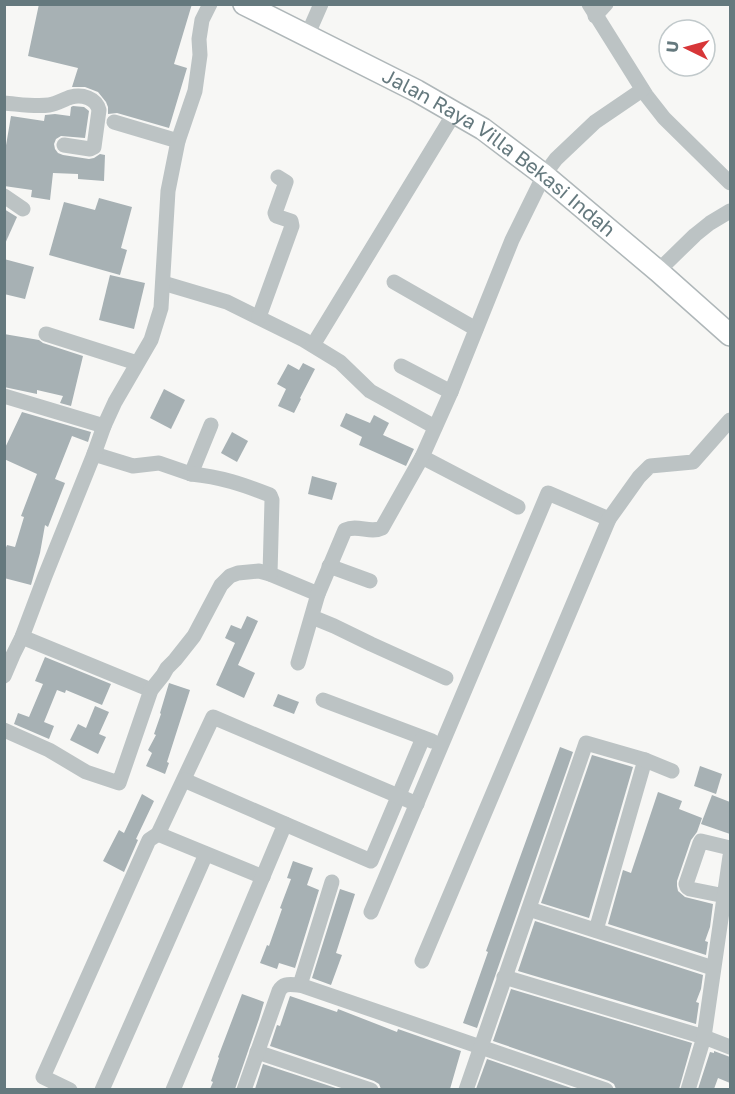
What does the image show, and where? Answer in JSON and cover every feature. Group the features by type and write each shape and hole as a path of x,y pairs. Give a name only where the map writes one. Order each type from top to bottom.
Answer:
{"main road":[{"name":"Jalan Raya Villa Bekasi Indah","path":"244,4 417,91 483,129 544,175 730,335"}],"street":[{"path":"4,676 22,637 104,426 115,402 151,340 157,322 161,308 168,191 178,141 195,91 202,20 210,4"},
{"path":"307,36 321,4"},
{"path":"597,8 642,90 664,118 730,183"},
{"path":"298,663 318,594 345,530 354,526 373,531 382,528 422,457 451,392 512,240 544,175 556,159 595,123 642,90"},
{"path":"4,103 48,105 80,95 92,99 99,110 94,147 90,149 64,145"},
{"path":"313,345 455,112"},
{"path":"114,122 178,141"},
{"path":"259,317 292,226 291,222 276,216 275,213 286,182 278,177"},
{"path":"4,196 23,209"},
{"path":"658,271 695,235 730,211"},
{"path":"394,282 476,329"},
{"path":"163,283 227,302 313,345 340,362 370,391 435,427"},
{"path":"46,334 137,363"},
{"path":"401,366 451,392"},
{"path":"4,396 104,426"},
{"path":"422,961 609,519 639,477 650,466 693,462 730,420"},
{"path":"191,474 212,425"},
{"path":"94,454 133,466 159,463 191,474 238,483 270,495 272,500 270,574"},
{"path":"422,457 518,507"},
{"path":"372,912 548,493 609,519"},
{"path":"329,566 370,581"},
{"path":"4,730 50,750 86,772 119,783 151,690 166,668 194,636 221,585 230,576 250,571 270,574 318,594"},
{"path":"312,617 446,678"},
{"path":"22,637 151,690"},
{"path":"323,700 442,744"},
{"path":"70,1089 43,1077 149,840 158,834 213,717 417,804"},
{"path":"184,780 371,861 423,738"},
{"path":"466,1089 586,743 645,760 672,771"},
{"path":"596,930 645,760"},
{"path":"173,1089 285,824"},
{"path":"158,834 263,877"},
{"path":"725,896 690,889 686,884 700,842 703,840 730,848"},
{"path":"102,1089 206,854"},
{"path":"688,1089 704,1037 730,856"},
{"path":"300,985 332,882"},
{"path":"528,909 713,968"},
{"path":"504,977 704,1037 730,1047"},
{"path":"243,1089 282,986 286,984 300,985 606,1089"},
{"path":"257,1052 371,1089"}],"building":[{"path":"39,4 192,4 174,64 187,68 169,128 117,113 108,114 106,102 98,92 85,87 72,87 78,68 28,56"},
{"path":"73,106 84,107 89,111 85,138 61,136 56,139 55,149 63,155 89,159 100,154 105,155 104,181 78,179 78,174 53,173 50,200 31,197 32,190 4,186 4,157 11,116 44,121 45,115 70,116"},
{"path":"99,198 132,207 121,248 127,250 120,275 49,255 64,202 95,210"},
{"path":"4,209 17,217 4,246"},
{"path":"4,259 34,267 25,299 4,294"},
{"path":"110,275 145,283 134,329 99,320"},
{"path":"4,334 39,340 83,356 71,406 60,403 63,396 37,390 37,394 4,387"},
{"path":"303,363 315,369 294,413 278,406 286,389 277,384 288,364 299,370"},
{"path":"164,389 185,400 171,429 150,418"},
{"path":"22,412 91,432 88,442 72,436 55,479 65,483 48,527 45,525 31,585 4,578 4,552 7,545 15,547 24,517 21,516 37,474 4,459 4,450"},
{"path":"346,413 370,423 374,415 389,423 383,435 414,449 406,466 359,445 362,437 340,426"},
{"path":"232,432 248,441 237,462 221,453"},
{"path":"312,476 337,483 332,500 308,494"},
{"path":"247,616 258,621 238,665 255,673 244,698 216,685 235,643 225,638 231,625 241,629"},
{"path":"45,657 111,684 102,705 66,690 65,693 57,690 44,722 54,726 49,739 14,724 18,713 29,717 43,684 35,681"},
{"path":"169,683 190,690 165,774 146,766 152,753 148,750 156,735 154,734"},
{"path":"278,694 299,702 294,714 273,706"},
{"path":"95,706 109,712 99,734 106,737 98,754 70,740 78,724 86,728"},
{"path":"560,747 573,752 477,1028 463,1023 488,952 486,951"},
{"path":"592,755 633,767 589,918 541,903"},
{"path":"700,766 722,774 716,794 694,786"},
{"path":"658,792 682,801 679,809 702,818 691,840 677,886 678,891 685,897 713,904 710,927 705,941 708,942 706,955 608,924 623,870 631,873"},
{"path":"142,794 154,801 124,872 103,861 119,830 124,833"},
{"path":"712,795 730,802 730,834 701,824"},
{"path":"293,861 313,868 307,885 319,890 295,968 279,963 277,969 260,963 267,945 269,946 282,909 280,908 291,879 287,878"},
{"path":"340,889 355,894 336,953 342,955 331,985 312,978"},
{"path":"535,921 703,975 696,1002 699,1003 696,1024 518,971"},
{"path":"511,989 692,1043 679,1089 616,1089 609,1081 493,1041"},
{"path":"242,994 264,1002 259,1019 235,1089 210,1089 218,1057"},
{"path":"290,996 337,1012 338,1009 397,1032 398,1029 461,1051 450,1089 381,1089 374,1081 270,1046 277,1025 280,1026"},
{"path":"714,1051 730,1057 730,1083 718,1078 714,1089 698,1089 710,1052 714,1053"},
{"path":"487,1059 574,1089 476,1089"},
{"path":"263,1064 339,1089 255,1089"}]}
